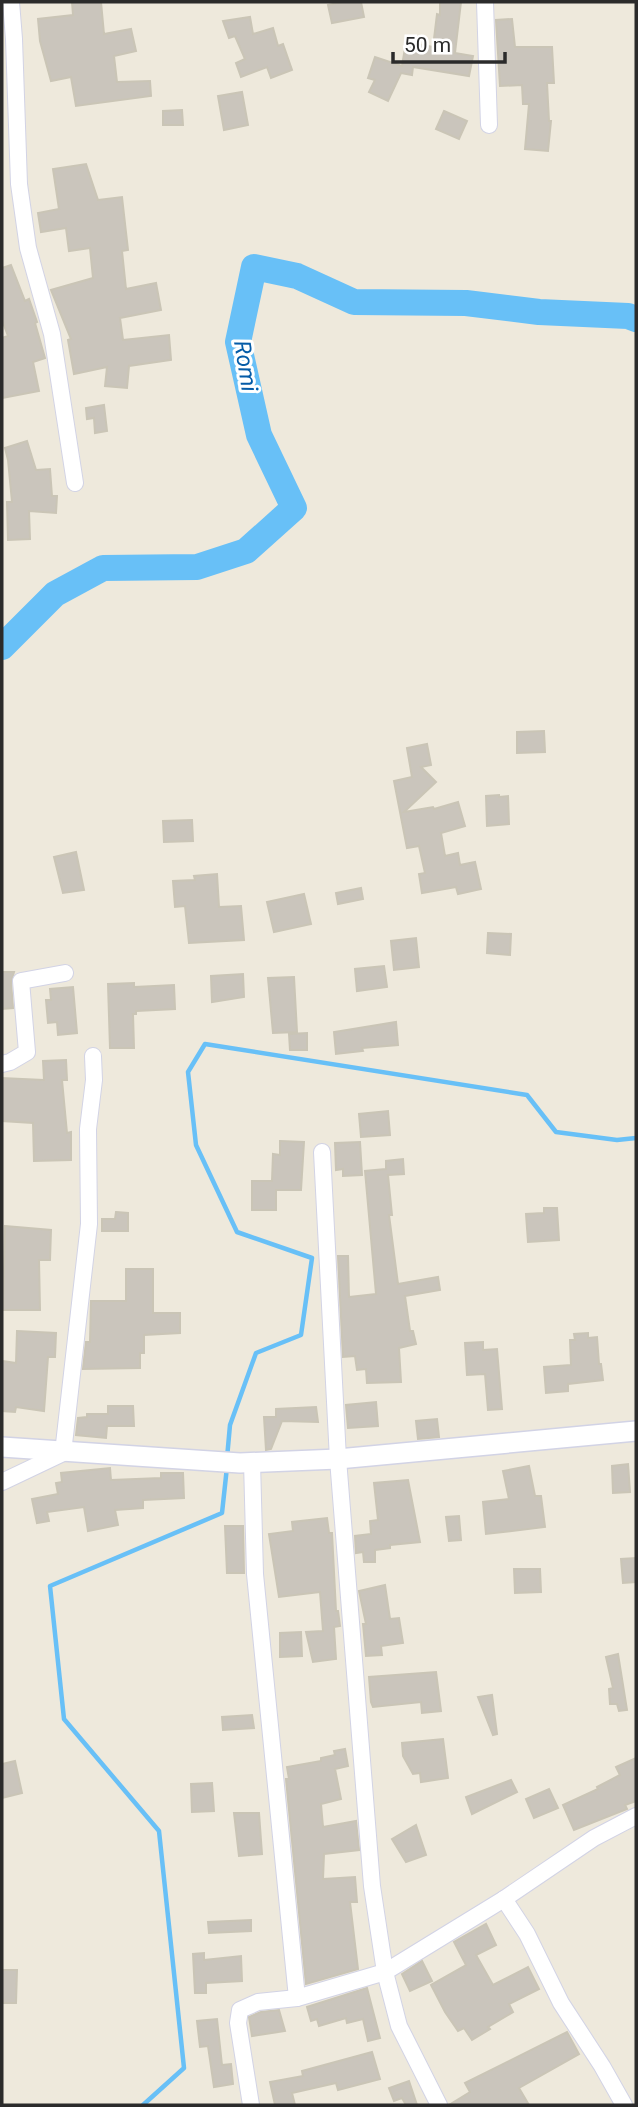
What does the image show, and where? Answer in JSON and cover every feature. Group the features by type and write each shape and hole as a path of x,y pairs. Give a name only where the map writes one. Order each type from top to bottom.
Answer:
{"street":[{"path":"11,2 19,184 28,248 52,334 75,482"},
{"path":"485,2 489,125"},
{"path":"2,1064 27,1052 21,981 65,973"},
{"path":"63,1452 89,1224 88,1129 94,1080 93,1056"},
{"path":"322,1152 338,1459 372,1886 385,1972 400,2026 436,2103"},
{"path":"2,1447 246,1463 338,1459 636,1431"},
{"path":"2,1482 63,1452"},
{"path":"246,1463 297,1998"},
{"path":"251,2105 237,2023 240,2010 258,2002 297,1998 385,1972 505,1899 594,1838 636,1816"},
{"path":"505,1899 527,1934 561,2003 624,2105"}],"building":[{"path":"72,2 101,2 104,34 131,29 136,51 114,56 117,82 150,81 151,96 76,106 71,77 51,81 40,41 38,19 73,15"},
{"path":"361,2 364,17 332,23 328,5"},
{"path":"440,2 461,2 455,53 473,56 469,76 413,67 412,75 401,73 388,101 369,92 375,80 368,78 375,57 402,66 406,42 433,47"},
{"path":"250,17 253,34 273,28 278,46 283,44 292,70 271,78 267,67 241,77 236,63 245,59 235,36 229,38 223,21"},
{"path":"512,19 515,47 552,47 554,83 547,83 551,121 548,151 525,149 529,104 523,104 522,85 500,86 496,20"},
{"path":"242,92 248,125 224,130 218,96"},
{"path":"182,110 183,125 163,125 163,111"},
{"path":"444,111 467,121 459,139 436,129"},
{"path":"86,164 98,200 122,197 128,250 122,251 126,289 156,283 161,310 120,318 123,340 169,335 171,360 129,366 127,388 105,386 107,367 74,374 68,340 71,339 51,290 93,278 90,248 69,251 66,228 41,232 38,213 59,209 53,169"},
{"path":"11,265 25,301 29,299 45,358 33,362 39,391 2,398 2,338 8,336 2,320 2,268"},
{"path":"104,405 107,431 95,433 94,418 87,419 86,408"},
{"path":"27,441 36,470 50,469 52,496 57,496 56,513 29,511 30,539 8,540 7,502 12,502 5,448"},
{"path":"544,731 545,752 517,753 517,732"},
{"path":"427,744 431,765 421,767 436,782 404,812 434,809 458,802 465,826 441,833 445,856 458,853 460,865 475,862 481,889 458,894 456,887 422,893 419,874 425,873 419,846 407,848 394,781 412,777 407,748"},
{"path":"486,796 508,796 509,824 487,826"},
{"path":"192,820 193,841 164,842 163,821"},
{"path":"76,852 84,890 63,893 54,857"},
{"path":"217,874 219,907 241,906 244,940 189,943 185,906 175,907 173,881 195,880 194,876"},
{"path":"361,888 363,899 338,904 336,893"},
{"path":"304,894 311,924 274,932 267,902"},
{"path":"488,933 511,934 510,955 487,953"},
{"path":"416,938 419,967 394,970 391,941"},
{"path":"384,966 387,987 357,991 355,969"},
{"path":"2,972 14,972 11,982 13,1008 2,1009"},
{"path":"243,974 244,997 212,1002 211,976"},
{"path":"294,977 297,1032 273,1033 268,978"},
{"path":"134,983 134,987 174,985 175,1009 136,1011 136,1014 133,1014 134,1048 110,1048 108,984"},
{"path":"73,987 77,1033 58,1035 57,1022 48,1023 46,1000 51,1000 50,989"},
{"path":"396,1022 398,1045 362,1048 363,1051 336,1054 334,1032"},
{"path":"307,1033 307,1050 290,1050 289,1034"},
{"path":"66,1060 67,1080 62,1080 67,1133 71,1132 71,1160 34,1161 33,1123 2,1121 2,1078 44,1080 43,1061"},
{"path":"388,1111 390,1135 361,1137 359,1114"},
{"path":"280,1141 304,1142 301,1190 276,1190 276,1210 252,1210 252,1181 272,1181 273,1154 280,1155"},
{"path":"360,1142 362,1175 343,1176 343,1169 336,1170 335,1143"},
{"path":"403,1159 404,1174 388,1175 392,1215 389,1215 398,1284 438,1277 440,1290 405,1296 410,1331 413,1331 416,1344 399,1348 401,1382 367,1383 366,1369 357,1370 355,1356 343,1357 338,1256 348,1256 349,1297 376,1294 365,1171 386,1169 386,1161"},
{"path":"544,1208 557,1208 559,1240 528,1242 526,1214 544,1213"},
{"path":"116,1212 128,1213 128,1231 102,1231 102,1219 115,1219"},
{"path":"5,1226 51,1230 50,1260 39,1260 40,1310 3,1310"},
{"path":"126,1269 153,1269 153,1313 180,1313 180,1333 144,1335 144,1353 140,1353 140,1368 83,1369 86,1342 90,1342 91,1301 126,1301"},
{"path":"17,1331 56,1333 55,1357 48,1357 44,1411 16,1407 15,1412 2,1411 2,1361 16,1363"},
{"path":"588,1333 588,1338 597,1337 603,1380 568,1384 568,1391 546,1393 544,1367 571,1365 570,1340 575,1340 574,1334"},
{"path":"483,1342 483,1350 497,1349 502,1409 488,1410 485,1374 467,1375 465,1343"},
{"path":"376,1402 378,1426 348,1428 346,1405"},
{"path":"108,1406 133,1406 134,1426 107,1426 106,1438 76,1435 78,1418 87,1417 87,1414 108,1414"},
{"path":"316,1407 318,1422 282,1421 271,1449 266,1450 264,1417 276,1417 276,1409"},
{"path":"437,1419 439,1437 418,1439 416,1421"},
{"path":"628,1464 630,1492 613,1493 612,1466"},
{"path":"529,1466 535,1496 541,1496 545,1527 486,1534 483,1502 509,1499 503,1471"},
{"path":"110,1468 111,1480 161,1478 161,1473 183,1473 184,1498 143,1500 143,1508 115,1510 118,1525 88,1531 84,1507 47,1512 49,1521 37,1523 32,1499 58,1494 56,1483 62,1482 61,1473"},
{"path":"408,1480 420,1542 390,1545 390,1548 375,1550 375,1562 364,1562 363,1552 356,1553 355,1536 371,1534 370,1521 378,1520 374,1483"},
{"path":"459,1516 461,1540 449,1541 446,1517"},
{"path":"327,1518 329,1533 332,1533 336,1611 340,1626 334,1627 336,1659 313,1662 306,1632 323,1631 320,1592 279,1597 269,1534 293,1531 292,1522"},
{"path":"225,1526 243,1526 244,1573 227,1573"},
{"path":"636,1558 636,1582 623,1583 621,1559"},
{"path":"514,1569 540,1569 541,1592 515,1593"},
{"path":"385,1585 390,1619 399,1618 403,1643 381,1646 382,1655 366,1656 363,1624 366,1624 359,1591"},
{"path":"301,1632 302,1656 280,1657 280,1633"},
{"path":"618,1654 627,1710 619,1711 617,1704 610,1704 609,1689 613,1688 606,1657"},
{"path":"436,1672 441,1711 422,1713 421,1702 373,1707 369,1677"},
{"path":"492,1695 497,1734 493,1735 478,1697"},
{"path":"252,1715 254,1728 223,1730 222,1717"},
{"path":"443,1739 448,1778 421,1782 420,1773 413,1774 403,1756 402,1743"},
{"path":"345,1749 348,1766 335,1769 341,1799 321,1804 323,1827 356,1821 359,1850 324,1854 323,1879 355,1877 357,1902 350,1902 358,1969 306,1984 287,1767 321,1761 321,1758 335,1755 334,1751"},
{"path":"636,1758 636,1801 625,1805 627,1809 574,1830 563,1805 598,1789 597,1787 620,1775 616,1767"},
{"path":"15,1761 22,1793 2,1798 2,1764"},
{"path":"511,1780 517,1792 472,1814 466,1797"},
{"path":"212,1783 214,1811 192,1812 191,1784"},
{"path":"549,1789 558,1808 534,1818 526,1799"},
{"path":"234,1813 259,1813 262,1854 239,1856"},
{"path":"416,1825 426,1855 406,1862 392,1839"},
{"path":"251,1920 251,1931 209,1933 208,1922"},
{"path":"486,1924 496,1945 476,1955 493,1985 528,1967 539,1989 509,2004 513,2012 472,2040 464,2028 458,2031 431,1985 466,1965 454,1942"},
{"path":"204,1953 204,1960 241,1956 242,1981 206,1983 206,1993 195,1993 193,1954"},
{"path":"422,1961 432,1981 410,1991 402,1974"},
{"path":"2,1970 17,1970 16,2003 2,2003"},
{"path":"367,1988 380,2038 368,2041 363,2019 347,2023 346,2018 319,2026 317,2019 311,2021 307,2007"},
{"path":"279,2010 285,2031 252,2036 249,2017 261,2012"},
{"path":"217,2019 222,2065 231,2064 233,2084 214,2087 208,2046 200,2047 197,2021"},
{"path":"567,2032 579,2054 519,2088 529,2105 449,2105 470,2092 465,2083"},
{"path":"372,2052 380,2079 338,2090 336,2083 292,2093 295,2105 275,2105 270,2082 303,2076 302,2071"},
{"path":"409,2081 417,2105 406,2105 402,2098 394,2101 389,2088"}],"waterway":[{"name":"Romi","path":"2,647 55,594 103,568 197,567 246,551 294,508 259,435 238,342 254,267 297,276 354,302 466,303 539,312 628,316 636,319"},
{"path":"227,1458 230,1425 256,1353 301,1335 312,1258 237,1232 196,1145 188,1072 205,1044 527,1095 556,1132 617,1140 636,1138"},
{"path":"143,2105 184,2068 159,1831 64,1719 50,1586 222,1513 227,1467"}]}
